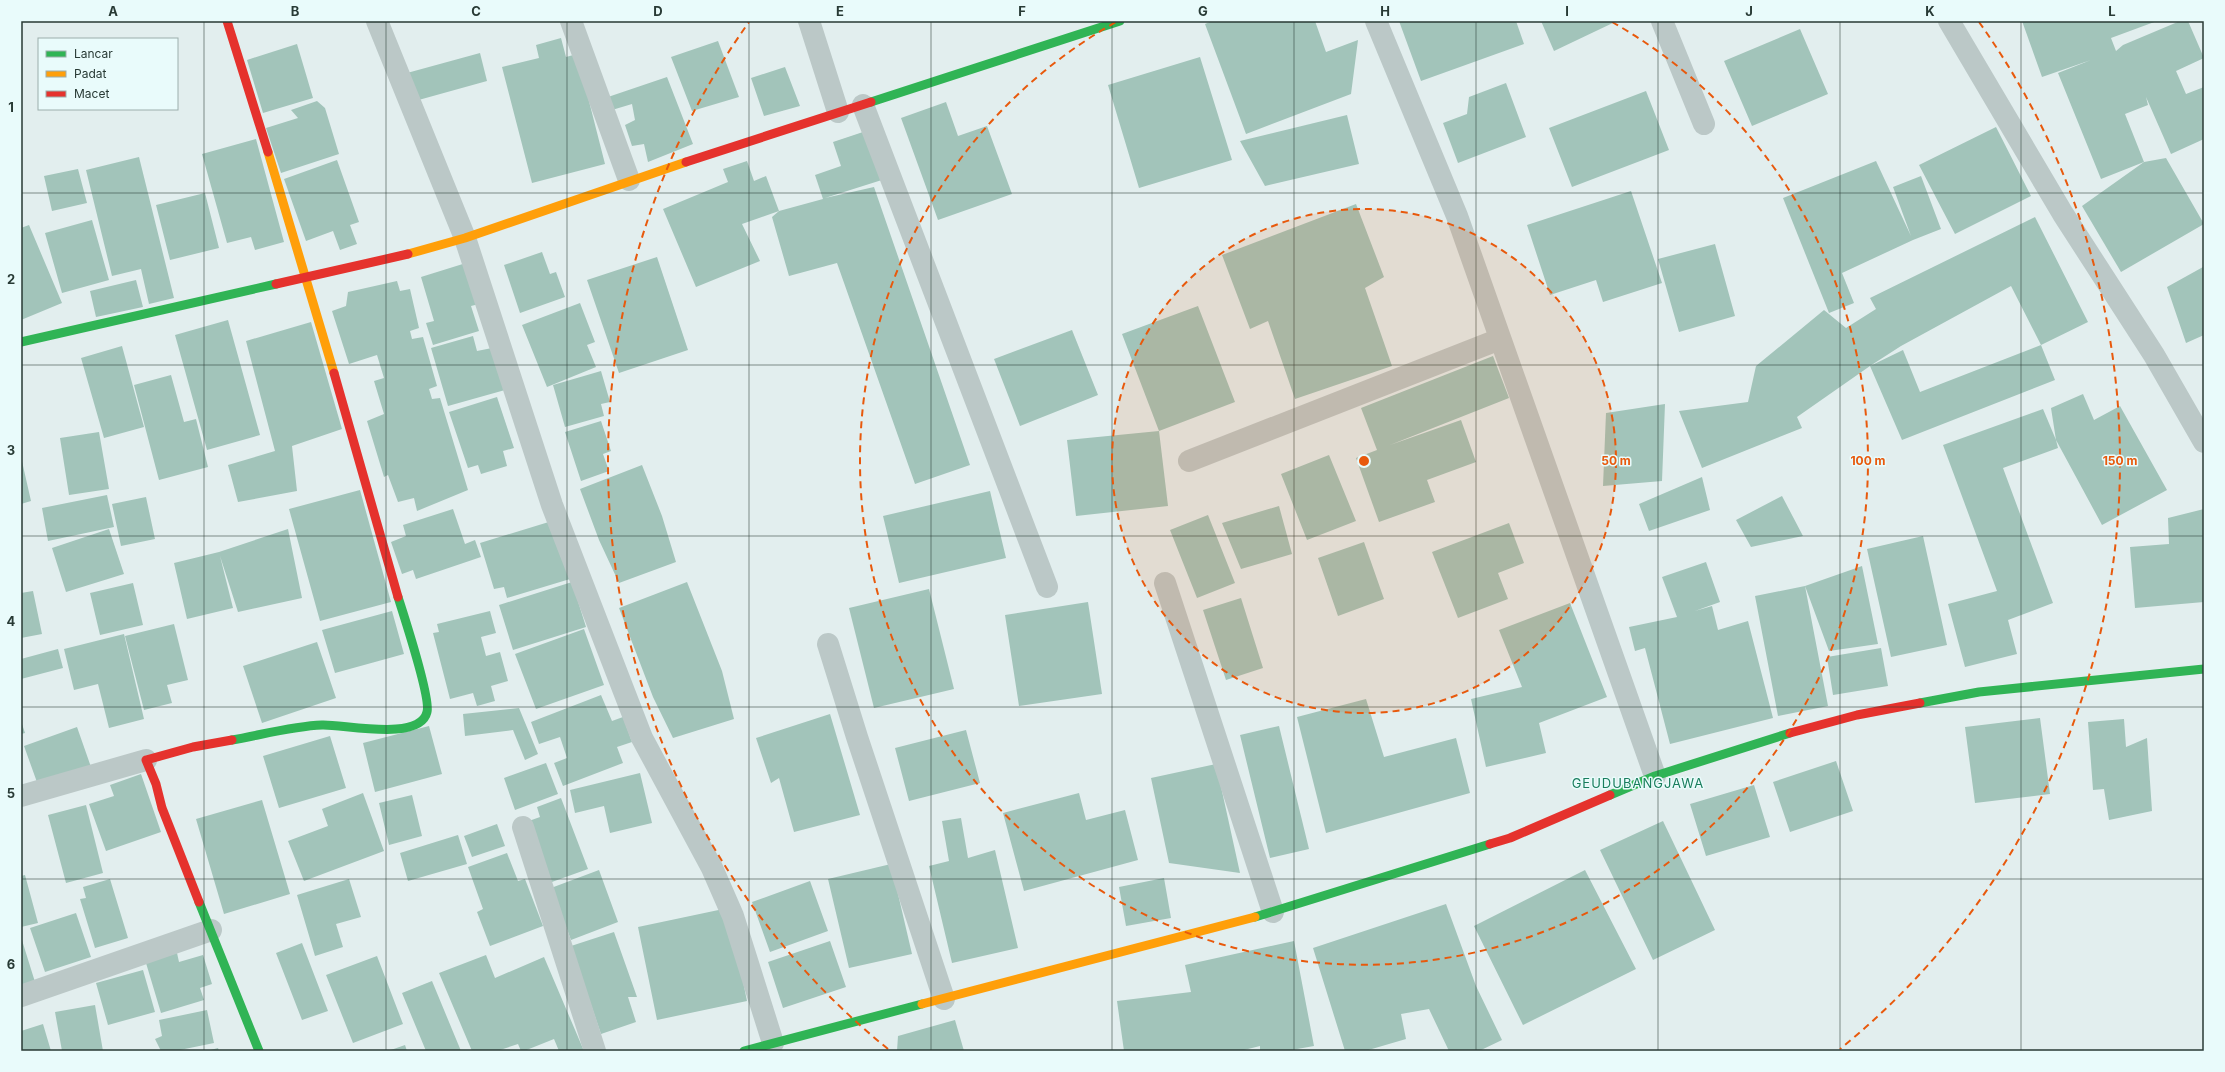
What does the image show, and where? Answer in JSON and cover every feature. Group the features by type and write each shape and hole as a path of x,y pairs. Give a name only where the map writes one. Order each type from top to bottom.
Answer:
{"street":[{"path":"21,796 128,763 146,760 193,747 322,725 387,730 412,726 425,718 428,710 425,691 307,277 226,21"},
{"path":"377,21 465,238 552,505 642,738 712,868 733,916 773,1043"},
{"path":"571,21 629,180"},
{"path":"809,21 838,112"},
{"path":"21,342 411,253 465,238 629,180 1120,21"},
{"path":"1376,21 1457,216 1655,776"},
{"path":"1662,21 1704,124"},
{"path":"1949,21 2063,214 2154,355 2204,442"},
{"path":"863,104 1047,587"},
{"path":"1189,461 1500,339"},
{"path":"1165,583 1273,912"},
{"path":"828,644 857,737 944,998"},
{"path":"744,1051 1273,912 1510,838 1655,776 1781,735 1865,714 1979,692 2204,669"},
{"path":"146,760 156,784 162,808 259,1051"},
{"path":"523,827 595,1051"},
{"path":"21,996 211,930"}],"building":[{"path":"1212,21 1315,21 1326,52 1358,40 1351,94 1246,134 1205,24"},
{"path":"1399,21 1516,21 1524,44 1421,81"},
{"path":"1541,21 1617,21 1554,51"},
{"path":"2022,21 2157,21 2111,38 2116,51 2123,45 2180,21 2188,21 2204,58 2176,71 2186,94 2204,87 2204,139 2171,154 2146,97 2148,105 2125,114 2144,162 2101,179 2058,73 2091,60 2042,77"},
{"path":"1800,29 1828,94 1752,126 1724,61"},
{"path":"561,38 566,57 577,54 605,164 532,183 502,67 539,58 536,45"},
{"path":"718,41 739,97 692,111 671,57"},
{"path":"297,44 313,98 263,113 247,60"},
{"path":"480,53 487,81 415,101 407,73"},
{"path":"1200,57 1232,160 1139,188 1108,85"},
{"path":"785,67 800,106 764,116 751,78"},
{"path":"667,77 693,144 648,162 644,144 632,146 625,125 635,120 632,104 612,110 608,97"},
{"path":"1506,83 1526,137 1458,163 1443,123 1467,114 1469,97"},
{"path":"1646,91 1669,150 1572,187 1549,128"},
{"path":"317,101 325,108 339,154 281,173 266,128 298,118 291,110"},
{"path":"946,102 958,136 987,126 1012,194 938,220 901,118"},
{"path":"1347,115 1359,164 1265,186 1240,141"},
{"path":"1996,127 2031,196 1955,234 1919,165"},
{"path":"869,130 885,179 825,198 874,187 970,465 915,484 837,263 789,276 772,217 779,211 823,199 815,175 841,166 833,142"},
{"path":"256,139 284,242 255,250 251,237 227,243 202,154"},
{"path":"139,157 174,298 149,304 141,269 112,276 86,170"},
{"path":"2166,158 2204,224 2121,272 2082,206 2144,162"},
{"path":"337,160 359,222 350,225 357,244 340,250 333,231 306,241 284,179"},
{"path":"747,161 754,181 766,176 779,211 742,224 760,261 696,287 663,209 728,182 723,169"},
{"path":"1876,161 1911,236 1893,187 1921,176 1941,229 1913,240 1842,273 1854,303 1829,313 1783,198"},
{"path":"78,169 87,203 52,211 44,176"},
{"path":"1631,191 1662,283 1603,302 1596,280 1550,295 1527,225"},
{"path":"205,193 219,248 170,260 156,205"},
{"path":"1356,204 1384,277 1365,288 1392,366 1295,399 1268,321 1250,329 1222,255"},
{"path":"2035,217 2088,322 2041,345 2011,286 1901,346 1797,417 1802,428 1702,468 1679,411 1748,402 1756,366 1824,310 1846,328 1876,309 1870,298"},
{"path":"92,220 109,280 62,293 45,233"},
{"path":"29,225 62,303 21,320 21,228"},
{"path":"1715,244 1735,316 1679,332 1658,259"},
{"path":"542,252 550,274 556,272 565,297 520,313 504,265"},
{"path":"657,257 688,350 619,373 587,280"},
{"path":"466,263 479,304 471,306 479,331 433,345 426,323 434,321 421,277"},
{"path":"2203,267 2204,335 2186,343 2167,287"},
{"path":"136,280 143,307 96,317 90,291"},
{"path":"397,281 400,291 410,289 419,328 410,331 412,339 423,337 437,386 429,389 432,399 440,398 468,490 417,511 414,498 398,502 388,475 384,477 367,421 384,414 374,381 384,378 377,355 349,364 332,311 346,306 348,292"},
{"path":"580,303 595,342 587,345 596,367 547,387 522,325"},
{"path":"1198,306 1235,402 1159,431 1122,334"},
{"path":"228,320 260,435 207,450 175,335"},
{"path":"311,322 342,429 292,446 297,491 238,502 228,465 275,451 246,341"},
{"path":"1072,330 1098,395 1020,426 994,359"},
{"path":"473,336 477,351 492,348 505,390 448,406 431,348"},
{"path":"2041,345 2055,380 1902,440 1870,366 1903,350 1920,392"},
{"path":"122,346 144,427 104,438 81,358"},
{"path":"1493,356 1509,398 1390,445 1461,420 1476,462 1427,480 1435,502 1379,522 1356,458 1377,450 1361,408"},
{"path":"601,371 610,402 601,404 604,416 565,427 553,385"},
{"path":"171,375 184,422 196,419 208,467 159,480 134,385"},
{"path":"2083,394 2094,420 2120,406 2167,490 2102,525 2056,440 2051,408"},
{"path":"497,397 514,448 503,451 507,466 481,474 478,465 468,468 449,412"},
{"path":"1665,404 1662,481 1603,486 1606,413"},
{"path":"2043,409 2058,448 2003,468 2053,603 2008,620 2017,654 1965,667 1948,604 1997,591 1943,445"},
{"path":"601,421 611,451 603,454 609,471 581,481 565,432"},
{"path":"1159,431 1168,506 1076,516 1067,440"},
{"path":"99,432 109,489 69,495 60,438"},
{"path":"1329,455 1356,521 1307,540 1281,474"},
{"path":"21,457 31,501 21,504"},
{"path":"642,465 662,516 676,562 619,583 599,540 580,489"},
{"path":"1702,477 1710,510 1649,531 1639,504"},
{"path":"360,490 391,602 320,621 289,509"},
{"path":"990,491 1006,558 899,583 883,516"},
{"path":"107,495 114,527 48,541 42,508"},
{"path":"1782,496 1803,536 1751,547 1736,520"},
{"path":"146,497 155,539 121,546 112,504"},
{"path":"1279,506 1292,554 1241,569 1222,523"},
{"path":"453,509 465,544 475,540 481,557 416,579 413,570 402,574 391,542 406,536 403,525"},
{"path":"2204,509 2204,602 2135,608 2130,547 2169,544 2168,518"},
{"path":"1208,515 1235,583 1197,598 1170,530"},
{"path":"552,521 570,579 507,598 504,587 494,589 480,543"},
{"path":"1509,523 1524,563 1498,573 1508,599 1458,618 1432,552"},
{"path":"109,529 124,574 66,592 52,548"},
{"path":"288,529 302,598 238,612 220,556 233,608 187,619 174,563 219,552"},
{"path":"1923,536 1947,645 1891,657 1867,549"},
{"path":"1364,542 1384,599 1338,616 1318,558"},
{"path":"1706,562 1720,602 1695,611 1712,606 1718,630 1748,621 1773,718 1670,744 1645,648 1635,651 1629,627 1677,617 1662,577"},
{"path":"1862,566 1878,644 1829,651 1805,586"},
{"path":"572,582 586,627 513,650 499,605"},
{"path":"687,582 722,671 734,719 673,738 653,697 619,608"},
{"path":"133,583 143,625 100,635 90,593"},
{"path":"1805,586 1828,706 1778,716 1755,596"},
{"path":"929,589 954,689 874,708 849,608"},
{"path":"33,591 42,634 21,638 21,593"},
{"path":"1241,598 1263,668 1226,680 1203,610"},
{"path":"1088,602 1102,694 1019,706 1005,615"},
{"path":"1570,603 1607,697 1539,723 1546,753 1486,767 1471,699 1522,687 1499,630"},
{"path":"392,611 404,654 335,673 322,630"},
{"path":"490,611 496,633 481,637 486,656 500,652 508,681 491,686 495,701 477,706 473,693 450,699 433,633 439,632 437,624"},
{"path":"174,624 188,680 167,685 172,703 144,710 125,636"},
{"path":"584,629 604,685 536,709 515,654"},
{"path":"124,634 144,719 109,728 98,684 74,690 64,649"},
{"path":"317,642 336,698 262,723 243,666"},
{"path":"1881,648 1888,686 1833,695 1827,657"},
{"path":"58,649 63,668 21,679 21,659"},
{"path":"601,695 612,721 623,717 632,742 617,747 623,763 563,786 554,763 567,758 560,737 539,744 531,722"},
{"path":"1366,699 1384,757 1456,738 1470,793 1326,833 1297,717"},
{"path":"519,708 538,754 525,760 513,730 465,736 463,714"},
{"path":"830,714 860,815 794,832 779,778 771,783 756,738"},
{"path":"2040,718 2050,794 1975,803 1965,727"},
{"path":"2124,719 2126,747 2147,738 2152,811 2109,820 2104,789 2093,790 2088,722"},
{"path":"21,721 25,733 21,734"},
{"path":"429,726 442,774 375,792 363,743"},
{"path":"1279,726 1309,849 1270,858 1240,735"},
{"path":"77,727 91,767 38,785 24,746"},
{"path":"966,730 980,783 909,801 895,748"},
{"path":"330,736 346,788 279,808 263,756"},
{"path":"1836,761 1853,811 1790,832 1773,782"},
{"path":"546,763 558,794 515,810 504,778"},
{"path":"1216,764 1240,873 1169,863 1151,778"},
{"path":"640,773 652,823 610,833 604,806 575,813 570,790"},
{"path":"141,774 161,832 106,851 89,804 114,796 110,785"},
{"path":"1754,785 1770,837 1706,856 1690,804"},
{"path":"363,793 384,851 304,881 288,841 328,826 322,809"},
{"path":"1079,793 1086,820 1125,810 1138,860 1024,891 1003,813"},
{"path":"412,795 422,836 389,845 379,803"},
{"path":"561,798 588,869 549,883 526,822 540,817 537,807"},
{"path":"262,800 290,894 224,914 196,819"},
{"path":"86,805 103,873 66,883 48,815"},
{"path":"961,818 968,858 995,850 1018,948 952,963 929,866 949,861 942,821"},
{"path":"1663,821 1715,930 1653,960 1600,850"},
{"path":"497,824 505,846 472,857 464,836"},
{"path":"458,835 467,864 408,881 400,853"},
{"path":"507,853 518,881 525,879 543,926 490,946 477,912 483,909 468,867"},
{"path":"891,864 912,954 849,968 828,879"},
{"path":"599,870 618,922 571,940 551,888"},
{"path":"1585,870 1636,969 1523,1025 1474,926"},
{"path":"25,875 38,923 21,927 21,876"},
{"path":"1164,878 1171,918 1126,926 1119,887"},
{"path":"110,879 128,938 95,948 80,899 86,898 83,887"},
{"path":"349,879 361,917 336,924 343,947 315,956 297,895"},
{"path":"810,881 828,931 770,952 752,902"},
{"path":"1446,904 1476,986 1502,1040 1479,1051 1449,1051 1429,1009 1401,1014 1406,1039 1365,1051 1345,1051 1313,948"},
{"path":"728,908 747,1001 657,1020 638,927"},
{"path":"76,913 91,957 45,972 30,928"},
{"path":"614,932 637,997 628,997 636,1022 601,1034 571,946"},
{"path":"21,937 35,982 21,986"},
{"path":"830,941 846,987 783,1008 768,962"},
{"path":"1294,941 1314,1046 1286,1051 1260,1051 1260,1046 1240,1051 1124,1051 1117,1001 1191,992 1185,965"},
{"path":"302,943 328,1011 302,1020 276,953"},
{"path":"177,953 179,962 203,955 212,984 200,988 204,1000 161,1013 146,963"},
{"path":"486,955 495,978 544,957 584,1051 559,1051 554,1039 524,1051 521,1051 518,1044 497,1051 472,1051 439,973"},
{"path":"377,956 403,1024 353,1043 326,975"},
{"path":"143,970 155,1012 108,1025 96,983"},
{"path":"432,981 461,1051 426,1051 402,993"},
{"path":"95,1005 103,1051 62,1051 55,1012"},
{"path":"207,1010 214,1043 175,1051 161,1051 155,1039 162,1036 159,1020"},
{"path":"955,1020 964,1051 897,1051 898,1036"},
{"path":"43,1024 51,1051 21,1051 21,1031"},
{"path":"405,1045 407,1051 388,1051"},
{"path":"218,1048 219,1051 207,1051"}],"traffic: fast":[{"path":"871,102 1120,21"},
{"path":"21,342 276,284"},
{"path":"232,740 311,726 333,725 397,729 411,727 421,721 427,712 425,691 398,597"},
{"path":"1920,703 1979,692 2204,669"},
{"path":"1610,795 1655,776 1790,733"},
{"path":"1255,917 1490,844"},
{"path":"199,902 259,1051"},
{"path":"744,1051 922,1004"}],"traffic: slow":[{"path":"268,152 334,373"},
{"path":"408,254 465,238 686,162"},
{"path":"922,1004 1255,917"}],"traffic: jam":[{"path":"227,21 268,152"},
{"path":"686,162 871,102"},
{"path":"276,284 408,254"},
{"path":"334,373 398,597"},
{"path":"1790,733 1857,715 1920,703"},
{"path":"199,902 162,808 156,784 146,760 193,747 232,740"},
{"path":"1490,844 1510,838 1610,795"}],"district":[{"name":"GEUDUBANGJAWA","path":"1638,783"}]}
